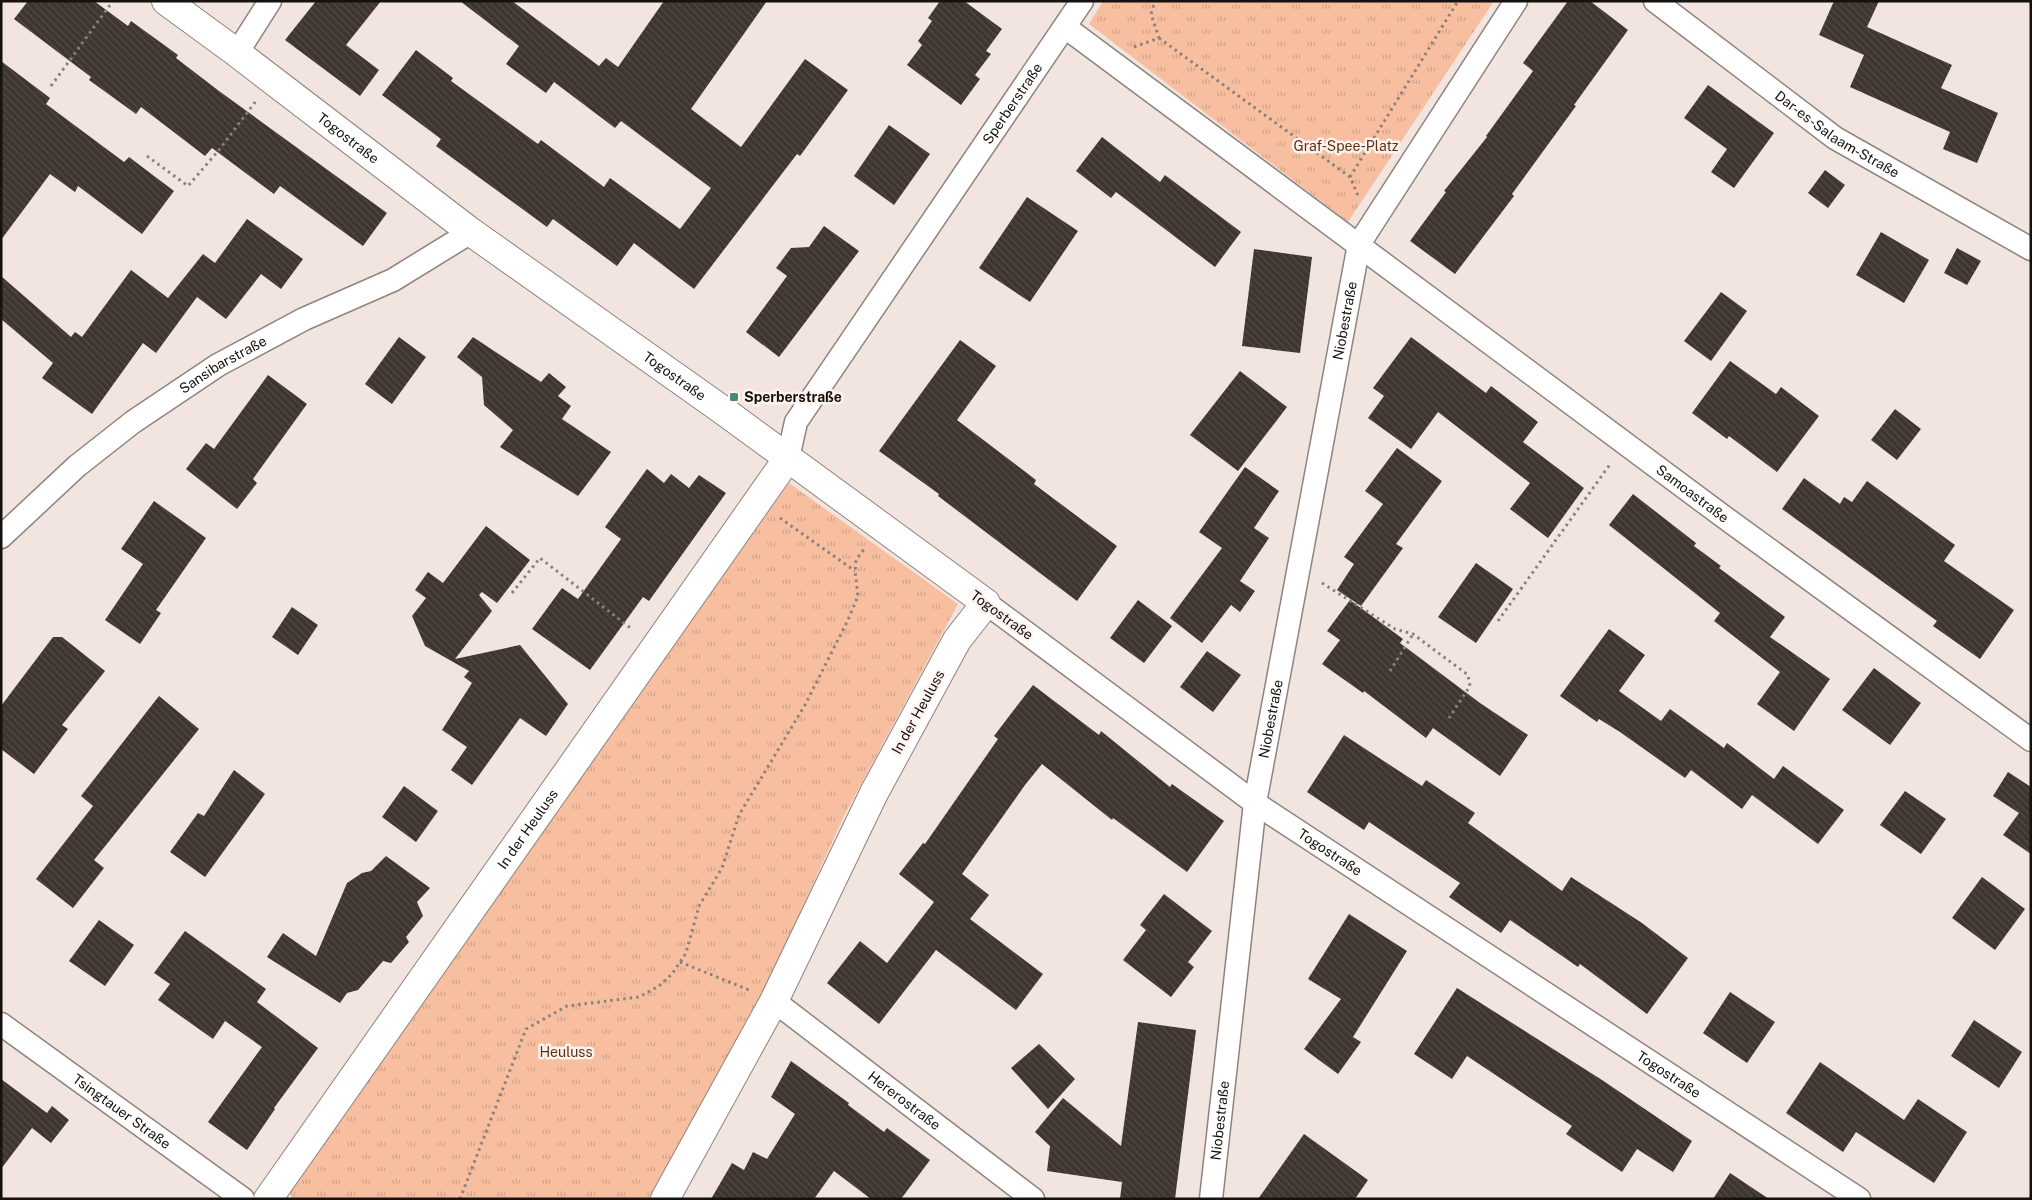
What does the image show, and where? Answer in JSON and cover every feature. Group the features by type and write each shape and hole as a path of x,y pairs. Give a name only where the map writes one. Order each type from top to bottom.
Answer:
{"street":[{"name":"Togostraße","path":"166,1 471,232 788,458 1255,802 1859,1199"},
{"path":"237,53 270,1"},
{"name":"Sperberstraße","path":"788,458 796,422 1082,1"},
{"path":"1065,27 1362,240 1516,1"},
{"name":"Dar-es-Salaam-Straße","path":"1655,1 1835,138 2031,249"},
{"name":"Sansibarstraße","path":"1,537 77,466 133,422 218,365 304,320 393,280 471,232"},
{"name":"Samoastraße","path":"1362,240 1626,443 2031,740"},
{"name":"Niobestraße","path":"1211,1199 1255,802 1362,240"},
{"name":"In der Heuluss","path":"268,1199 788,458"},
{"name":"In der Heuluss","path":"665,1199 774,1001 874,793 957,640 986,603"},
{"name":"Hererostraße","path":"774,1001 1033,1199"},
{"name":"Tsingtauer Straße","path":"1,1024 243,1199"}],"path":[{"path":"51,86 113,1"},
{"path":"1155,1 1151,14 1159,38 1350,177 1361,205 1362,240"},
{"path":"1350,177 1458,1"},
{"path":"1106,57 1159,38"},
{"path":"147,156 188,186 219,150 272,80"},
{"path":"1498,621 1626,443"},
{"path":"757,502 855,571"},
{"path":"460,1199 526,1029 567,1006 639,997 659,986 672,974 686,953 699,906 722,868 739,815 805,705 848,620 858,596 855,571 856,560 863,549 882,528"},
{"path":"512,593 540,558 655,647"},
{"path":"1299,568 1395,629 1413,634 1468,675 1470,686 1449,718"},
{"path":"1390,671 1413,634"},
{"path":"680,962 774,1001"}],"green space":[{"name":"Graf-Spee-Platz","path":"1103,1 1494,1 1348,222 1089,24"},
{"name":"Heuluss","path":"789,483 958,604 844,816 757,1007 654,1199 292,1199 289,1188"}],"building":[{"path":"28,1 94,1 128,26 131,21 178,55 176,58 219,91 387,213 363,246 280,186 274,194 212,148 205,156 141,107 136,114 89,80 91,77 14,19"},
{"path":"316,1 381,1 346,45 379,70 360,96 285,40"},
{"path":"460,1 512,1 599,66 606,58 618,67 664,1 767,1 691,109 741,147 805,59 848,90 800,156 797,154 694,289 634,243 617,266 553,219 547,227 436,146 441,139 382,95 416,50 453,78 451,81 538,144 541,140 604,187 610,178 680,229 711,188 621,121 615,128 554,82 546,93 506,64 519,46"},
{"path":"940,1 964,1 1002,29 986,51 991,54 975,75 980,79 961,105 907,65 922,45 918,41 932,21 928,18"},
{"path":"1568,1 1590,1 1628,30 1512,194 1514,196 1455,274 1410,241 1446,192 1444,191 1487,137 1533,71 1523,63"},
{"path":"1834,1 1879,1 1867,27 1952,65 1941,88 1998,113 1977,163 1943,149 1950,132 1850,87 1864,55 1819,35"},
{"path":"1,61 50,98 46,104 124,162 129,157 174,191 142,234 78,186 75,192 50,174 1,240"},
{"path":"1708,85 1774,133 1734,188 1711,172 1727,149 1684,118"},
{"path":"889,125 930,154 894,205 854,176"},
{"path":"1102,137 1160,182 1165,175 1241,232 1215,267 1116,192 1111,198 1076,171"},
{"path":"1825,170 1845,185 1828,208 1808,193"},
{"path":"1027,197 1078,231 1030,302 979,268"},
{"path":"247,219 303,259 281,289 261,274 226,319 197,297 156,353 143,343 92,414 42,378 53,363 1,319 1,276 71,337 75,332 82,337 131,270 168,298 203,254 215,263"},
{"path":"824,226 859,251 779,357 746,332 787,276 776,268 791,248 809,247"},
{"path":"1881,232 1929,260 1904,303 1856,275"},
{"path":"1957,248 1981,261 1967,285 1944,273"},
{"path":"1254,249 1312,257 1300,353 1242,346"},
{"path":"1721,292 1747,311 1711,361 1684,341"},
{"path":"399,337 426,357 392,404 365,384"},
{"path":"473,337 541,382 549,373 566,387 558,396 571,406 562,419 611,452 578,496 500,447 513,430 484,405 482,377 457,357"},
{"path":"1411,337 1486,393 1491,386 1538,422 1523,442 1584,488 1548,538 1510,509 1530,483 1438,412 1411,449 1368,418 1384,396 1373,388"},
{"path":"960,340 996,366 957,420 1036,480 1034,484 1117,546 1077,601 938,496 939,494 879,451"},
{"path":"1730,361 1776,394 1781,387 1819,416 1777,472 1729,436 1727,439 1692,413"},
{"path":"1240,371 1287,407 1238,471 1190,435"},
{"path":"268,375 307,404 253,479 257,483 237,509 186,469 206,443 214,449"},
{"path":"1895,409 1921,429 1897,460 1871,440"},
{"path":"1397,448 1442,481 1396,544 1403,548 1361,606 1337,590 1354,564 1344,557 1383,504 1365,491"},
{"path":"1245,467 1279,491 1254,528 1269,538 1240,581 1255,591 1240,612 1231,605 1202,643 1170,618 1222,548 1199,532"},
{"path":"647,469 664,483 671,474 689,488 699,475 726,493 649,601 643,597 590,670 532,629 562,588 578,599 621,539 605,527"},
{"path":"1804,478 1840,504 1844,497 1852,502 1867,481 1955,545 1944,561 2014,610 1980,659 1933,626 1937,621 1782,509"},
{"path":"1633,494 1696,543 1694,546 1721,566 1719,568 1785,617 1770,637 1830,679 1794,731 1757,704 1780,672 1714,621 1720,613 1609,525"},
{"path":"154,501 206,538 156,610 161,613 140,644 105,620 143,564 121,549"},
{"path":"486,526 530,560 497,603 482,592 479,595 492,611 455,659 520,645 568,704 546,736 520,718 472,785 451,770 467,747 442,730 472,683 464,677 469,671 425,646 412,616 426,598 415,590 428,572 443,583"},
{"path":"1476,563 1513,589 1476,643 1438,617"},
{"path":"1138,600 1172,626 1144,663 1110,638"},
{"path":"1350,600 1403,639 1400,643 1480,703 1528,735 1500,776 1433,728 1426,738 1364,691 1363,693 1322,664 1340,640 1327,631"},
{"path":"292,607 318,625 298,655 272,637"},
{"path":"1609,629 1645,655 1619,691 1661,721 1670,709 1724,748 1727,743 1774,779 1783,766 1844,810 1818,844 1752,795 1742,809 1691,770 1685,778 1620,732 1599,719 1597,722 1560,696"},
{"path":"53,637 62,637 105,671 62,725 68,729 34,774 1,749 1,706"},
{"path":"1207,651 1241,675 1213,712 1180,687"},
{"path":"1874,668 1921,703 1890,745 1842,710"},
{"path":"1033,685 1099,735 1101,731 1170,787 1172,784 1224,821 1187,872 1113,818 1112,820 1042,764 962,874 989,895 970,919 1043,974 1016,1010 936,950 879,1024 827,983 860,941 887,963 934,902 899,874 923,843 925,844 998,739 994,736"},
{"path":"159,696 199,729 94,860 104,868 73,908 36,879 93,806 81,796"},
{"path":"1344,735 1422,786 1426,780 1475,813 1468,823 1562,891 1571,877 1642,923 1688,958 1647,1014 1580,964 1578,967 1510,920 1501,933 1449,897 1460,883 1369,822 1364,830 1307,792"},
{"path":"234,770 265,794 205,877 170,852 198,813 204,816"},
{"path":"2008,772 2031,787 2031,854 2003,835 2019,813 1993,796"},
{"path":"404,786 438,811 416,842 382,817"},
{"path":"1905,791 1946,819 1921,854 1880,825"},
{"path":"386,856 430,888 417,902 423,916 406,937 409,942 391,963 383,961 358,990 347,993 340,1003 267,957 283,933 316,956 347,883 362,873 371,871"},
{"path":"1982,877 2025,909 1995,950 1952,918"},
{"path":"1164,894 1212,931 1188,962 1194,967 1171,997 1123,960 1146,930 1140,925"},
{"path":"1349,914 1407,951 1353,1037 1361,1042 1338,1074 1304,1049 1341,999 1308,979"},
{"path":"99,920 134,945 105,986 69,961"},
{"path":"185,931 266,989 257,1002 318,1048 274,1108 247,1150 208,1122 262,1047 225,1021 213,1039 158,1000 170,984 154,973"},
{"path":"1457,988 1602,1080 1692,1141 1673,1172 1637,1149 1622,1172 1566,1134 1572,1126 1467,1056 1452,1079 1414,1054"},
{"path":"1730,992 1775,1022 1747,1063 1703,1033"},
{"path":"1974,1020 2022,1052 1999,1088 1951,1056"},
{"path":"1138,1022 1196,1030 1175,1199 1120,1199 1122,1182 1047,1171 1050,1146 1035,1132 1063,1098 1121,1146"},
{"path":"1039,1044 1075,1079 1048,1109 1011,1068"},
{"path":"791,1061 849,1103 848,1105 884,1132 887,1128 930,1160 901,1199 871,1199 834,1171 814,1199 711,1199 732,1163 744,1170 753,1152 767,1159 795,1114 771,1097"},
{"path":"1820,1062 1904,1120 1918,1099 1967,1132 1934,1183 1856,1132 1843,1152 1786,1113"},
{"path":"1,1079 47,1113 52,1106 69,1120 51,1143 32,1128 1,1169"},
{"path":"1304,1134 1368,1180 1355,1199 1258,1199"},
{"path":"1730,1173 1769,1199 1713,1199"}],"place":[{"name":"Sperberstraße","path":"734,397"}]}
